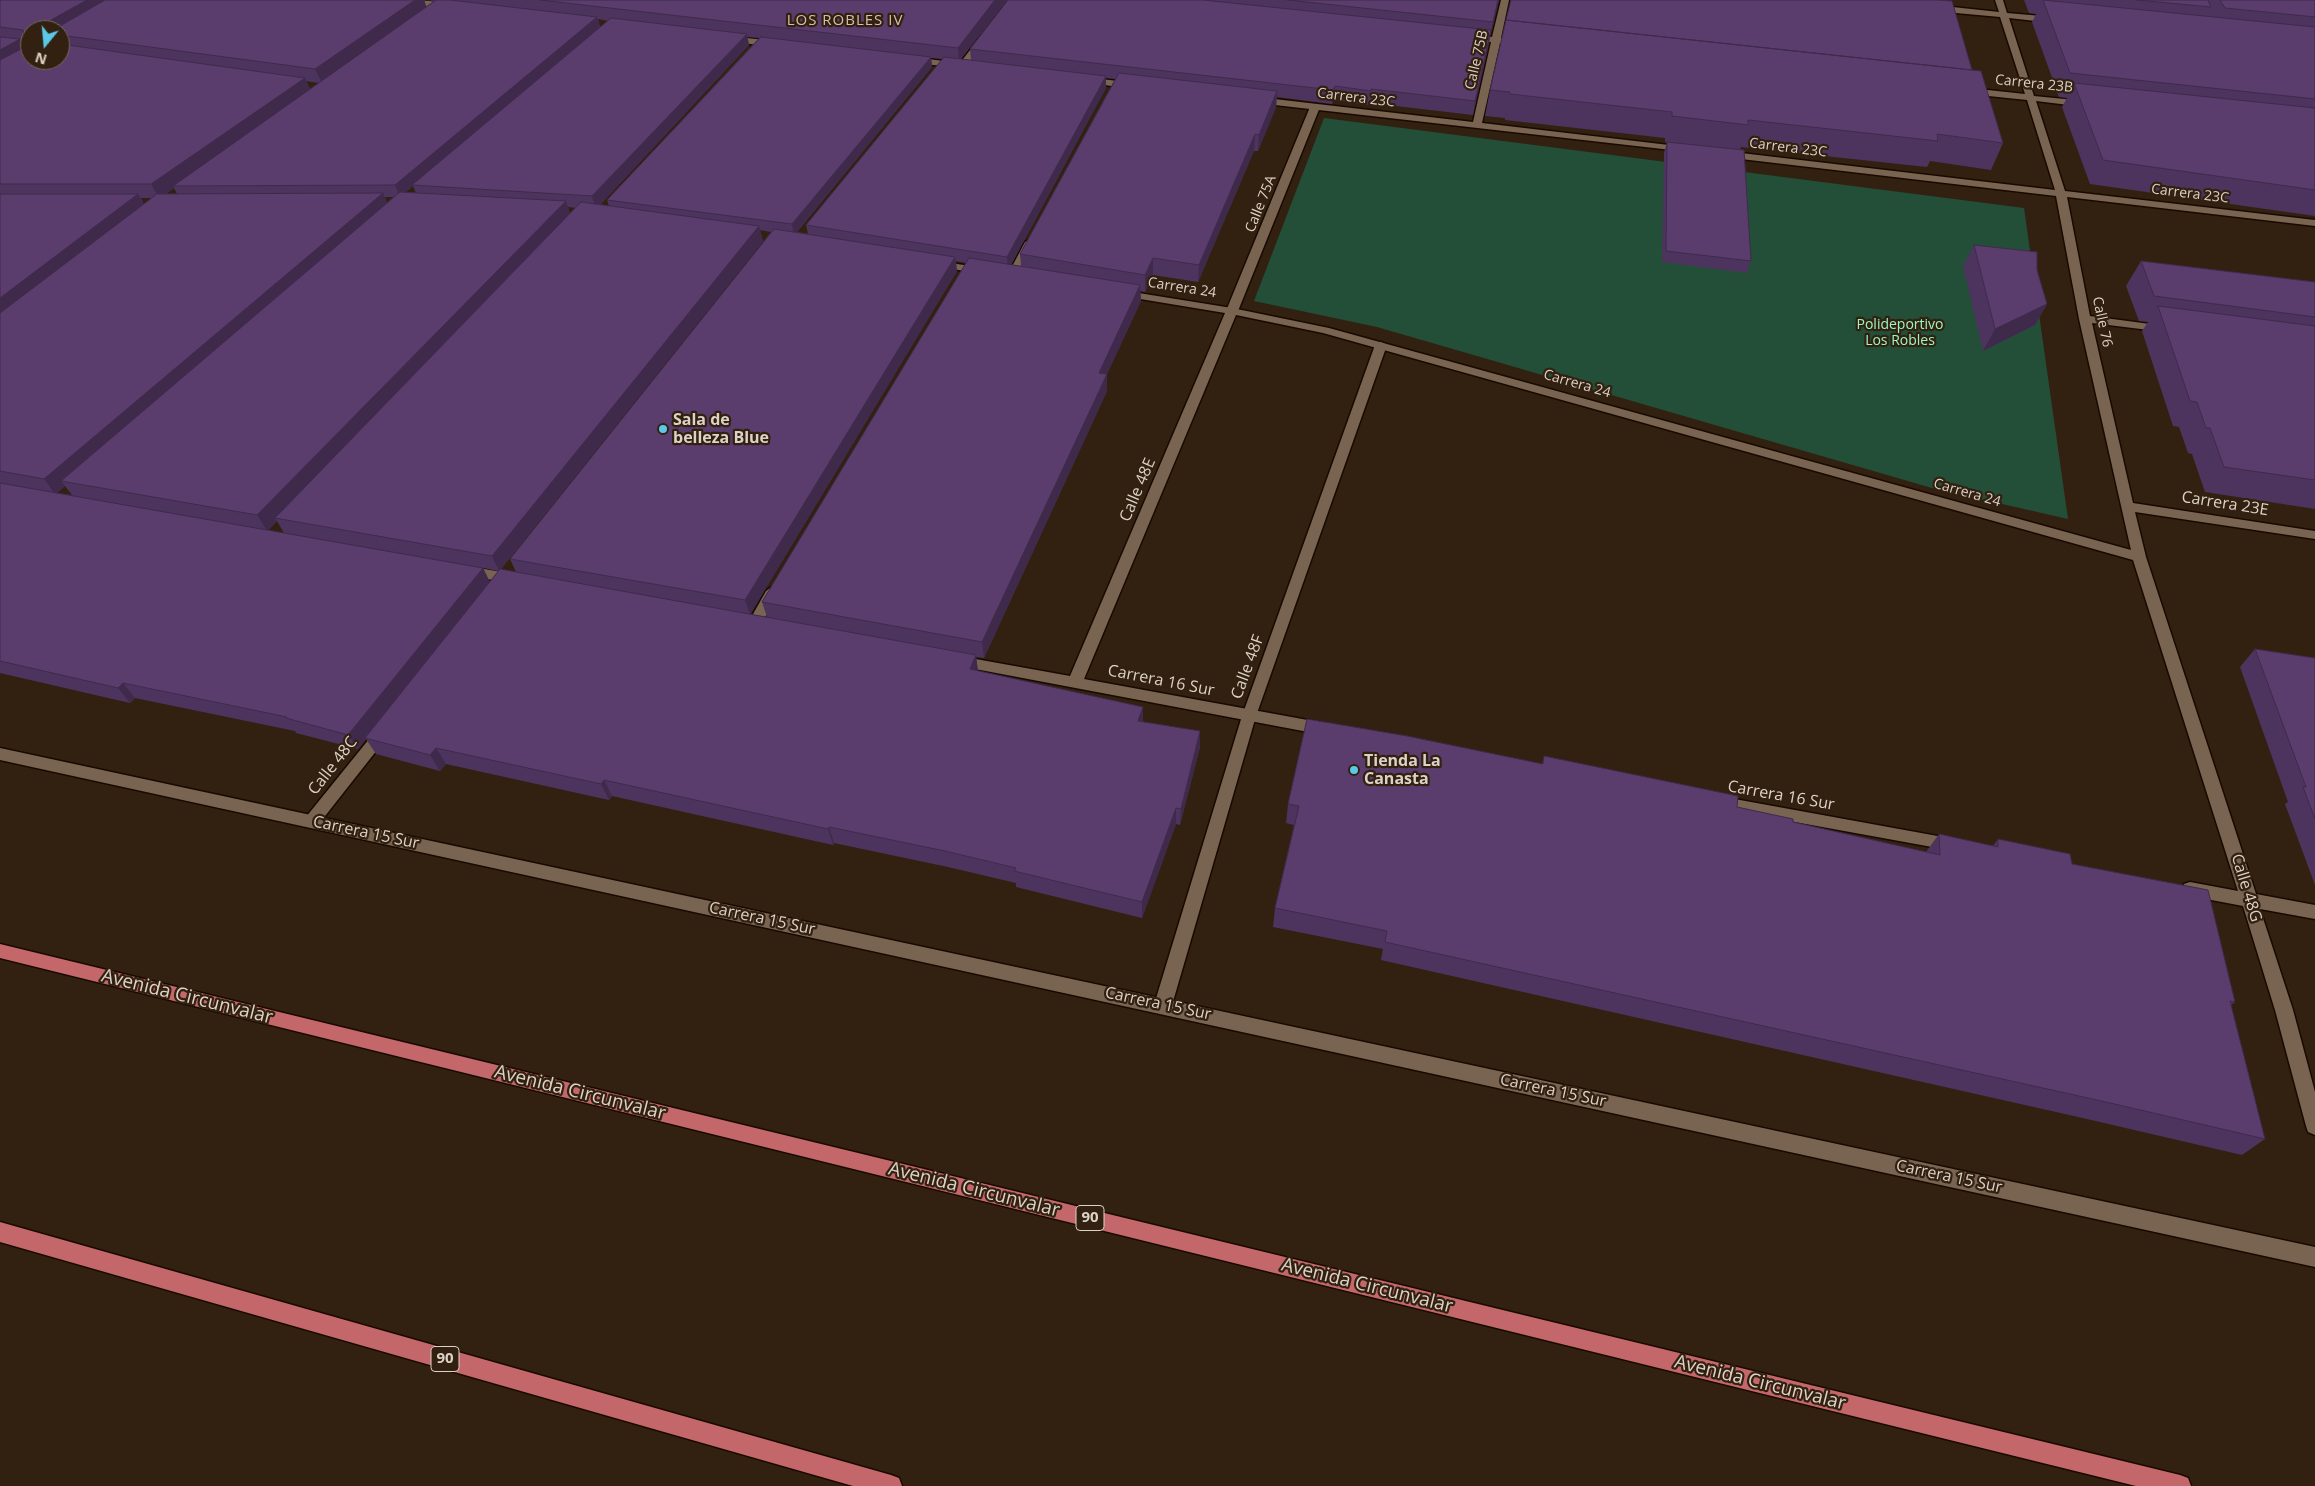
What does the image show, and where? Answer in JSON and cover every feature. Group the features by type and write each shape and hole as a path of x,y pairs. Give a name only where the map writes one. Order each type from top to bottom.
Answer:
{"highway":[{"name":"Avenida Circunvalar","path":"0,951 2180,1486"},
{"name":"90","path":"0,1232 891,1486"}],"street":[{"path":"394,0 444,3 460,8"},
{"name":"Calle 75B","path":"1477,125 1505,0"},
{"name":"Calle 76","path":"2000,0 2060,193 2085,319 2139,557 2171,652"},
{"path":"425,16 444,3"},
{"path":"1926,8 2062,21"},
{"path":"904,59 939,68 967,66 991,29"},
{"path":"1457,36 1536,44"},
{"path":"720,38 756,46 789,46"},
{"path":"1077,79 1113,88 1144,87"},
{"name":"Carrera 23B","path":"1961,90 2099,105"},
{"name":"Carrera 23C","path":"1248,99 1694,151"},
{"name":"Calle 75A","path":"1232,311 1315,107"},
{"name":"Carrera 23C","path":"1714,153 2315,223"},
{"path":"929,262 964,272 1007,275 1035,232"},
{"name":"Carrera 24","path":"1107,291 1232,311 1325,330 2139,557"},
{"name":"Calle 48E","path":"1075,682 1232,311"},
{"path":"2085,319 2181,332"},
{"name":"Calle 48F","path":"1163,1005 1249,716 1381,345"},
{"name":"Carrera 23E","path":"2129,507 2315,535"},
{"path":"493,593 518,562"},
{"path":"457,569 524,581"},
{"path":"774,626 750,622 780,580"},
{"name":"Calle 48G","path":"2171,652 2284,1010 2315,1126"},
{"name":"Carrera 16 Sur","path":"949,659 1337,732"},
{"name":"Calle 48C","path":"312,821 390,722"},
{"name":"Carrera 15 Sur","path":"0,754 1163,1005 2315,1257"},
{"name":"Carrera 16 Sur","path":"1700,799 1966,847"},
{"path":"2172,885 2315,912"}],"green space":[{"name":"Polideportivo Los Robles","path":"1324,118 2024,208 2068,519 1932,488 1377,327 1254,301"}],"building":[{"path":"0,0 87,0 51,20 20,20 20,30 0,27"},
{"path":"105,0 415,0 315,69 70,36 70,20"},
{"path":"436,0 597,17 395,185 173,186"},
{"path":"540,0 995,0 958,48"},
{"path":"1008,0 1203,0 1491,30 1475,101 1335,86 1333,90 970,49"},
{"path":"1288,0 1498,0 1493,22"},
{"path":"1511,0 1952,1 1972,70 1506,20"},
{"path":"2043,0 2315,27 2315,99 2070,73"},
{"path":"2137,0 2208,0 2211,7"},
{"path":"2220,0 2315,0 2315,17 2225,8"},
{"path":"611,18 747,34 592,196 412,185"},
{"path":"1506,20 1981,71 2003,143 1937,134 1938,141 1748,120 1748,125 1672,116 1672,112 1510,94 1510,92 1490,90"},
{"path":"0,37 20,39 0,50"},
{"path":"761,37 931,57 792,224 607,200"},
{"path":"70,45 305,78 151,184 0,184 0,60 20,50 20,70 70,70"},
{"path":"944,57 1106,76 1007,257 806,225"},
{"path":"1119,73 1277,91 1259,135 1255,134 1199,265 1153,258 1145,275 1020,254"},
{"path":"2074,83 2315,108 2315,190 2103,160"},
{"path":"1667,142 1744,150 1751,261 1666,251"},
{"path":"400,192 566,201 257,515 61,481"},
{"path":"383,193 44,479 0,471 0,313 157,194"},
{"path":"0,194 138,194 0,298"},
{"path":"581,202 759,226 492,556 275,518"},
{"path":"774,229 955,257 745,600 510,559"},
{"path":"1974,245 2037,252 2037,270 2047,304 1995,329"},
{"path":"969,258 1140,285 1099,373 1107,374 982,642 762,602"},
{"path":"2141,261 2315,282 2315,317 2154,296"},
{"path":"2158,306 2315,326 2315,480 2224,467 2210,428 2206,428 2197,402 2190,401"},
{"path":"0,483 483,568 348,735 287,717 123,683 118,688 0,661"},
{"path":"500,569 976,655 970,669 1143,707 1138,721 1200,731 1181,809 1176,808 1142,902 1014,871 1016,868 945,851 829,827 828,829 604,780 601,784 436,748 430,755 365,738"},
{"path":"2255,649 2315,658 2315,819 2303,787 2306,787"},
{"path":"1307,719 1407,736 1543,764 1544,756 1738,796 1737,807 1793,819 1793,822 1940,855 1939,834 1998,847 1998,839 2070,854 2072,864 2208,890 2235,1002 2230,1001 2265,1139 1385,942 1387,931 1275,908 1299,806 1288,804"}],"place":[{"name":"Sala de belleza Blue","path":"663,429"},
{"name":"Tienda La Canasta","path":"1354,770"}],"district":[{"name":"LOS ROBLES IV","path":"845,21"}]}
